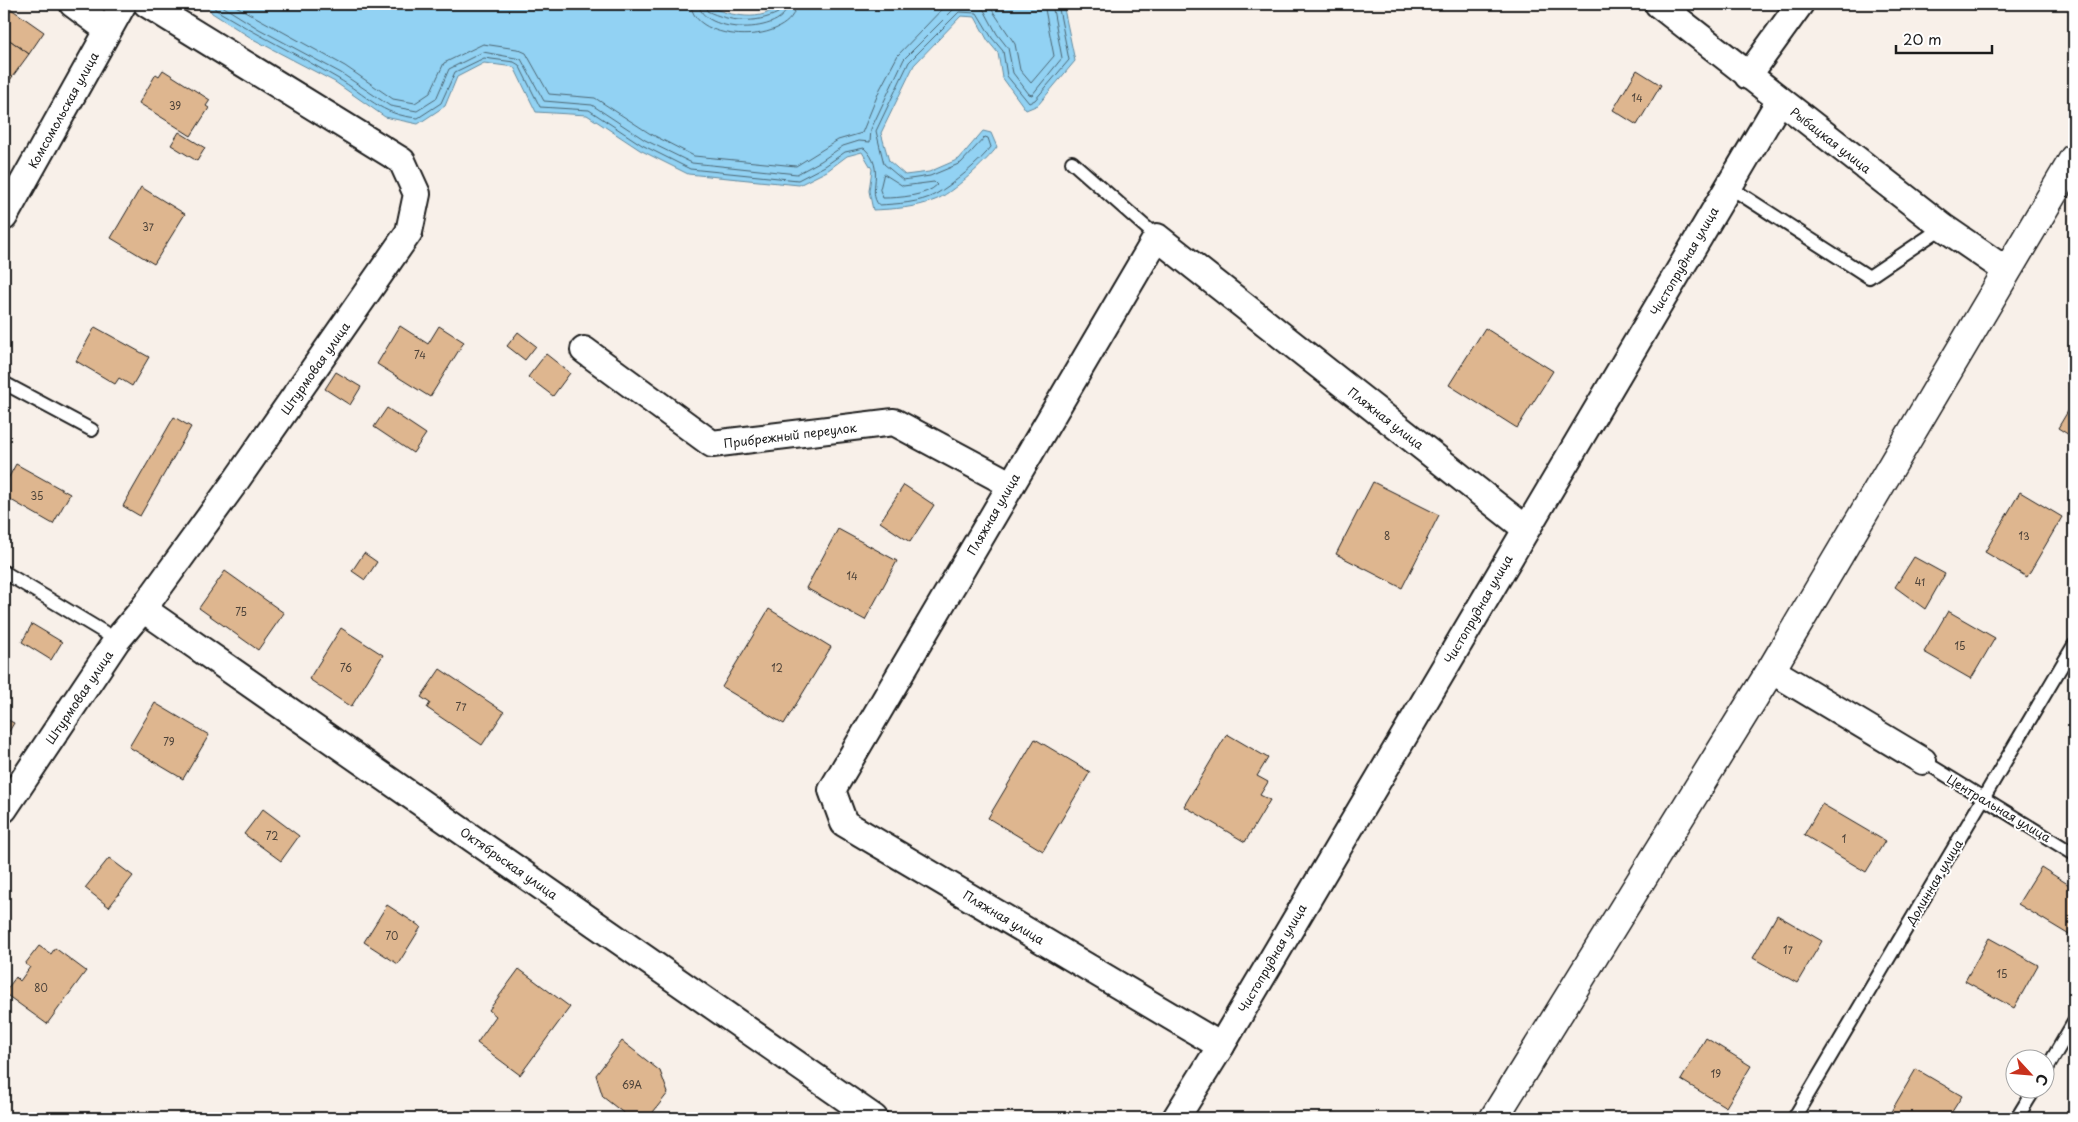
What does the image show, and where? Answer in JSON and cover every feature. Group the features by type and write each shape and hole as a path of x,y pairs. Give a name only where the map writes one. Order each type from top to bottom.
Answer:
{"main road":[{"path":"1494,1118 1771,670 2074,158"}],"street":[{"path":"73,4 108,30"},
{"name":"Комсомольская улица","path":"4,217 123,4"},
{"name":"Штурмовая улица","path":"4,809 117,640 143,609 233,485 409,232 417,194 402,161 147,4"},
{"name":"Рыбацкая улица","path":"1658,4 1943,227 2007,272"},
{"path":"1748,76 1800,4"},
{"name":"Чистопрудная улица","path":"1176,1118 1221,1046 1525,528 1780,100"},
{"name":"Пляжная улица","path":"1221,1046 844,822 832,790 1010,484 1157,237 1525,528"},
{"name":"Прибрежный переулок","path":"584,350 712,444 894,422 1010,484"},
{"name":"Октябрьская улица","path":"143,609 874,1118"},
{"path":"1771,670 1923,761"}],"lane":[{"path":"1072,162 1157,237"},
{"path":"1728,186 1869,277 1943,227"},
{"path":"4,384 92,430"},
{"path":"4,572 117,640"},
{"name":"Долинная улица","path":"1794,1118 2074,646"},
{"name":"Центральная улица","path":"1923,761 2074,854"},
{"path":"2056,1053 2074,1022"},
{"path":"2017,1118 2028,1100"}],"water":[{"path":"206,4 710,4 710,7 726,13 756,16 772,10 778,4 1063,4 1075,61 1038,105 1026,110 1002,77 998,53 988,41 975,17 961,16 914,65 881,133 889,161 905,175 929,172 959,159 983,131 991,133 997,147 986,160 942,197 927,203 897,209 873,210 869,191 872,169 862,152 847,156 827,171 799,185 688,174 640,150 587,115 536,112 514,67 484,63 457,77 445,106 418,124 385,117 335,82 253,39 212,13"}],"building":[{"path":"4,4 44,32 29,54 4,36"},
{"path":"4,36 29,54 10,80 4,75"},
{"path":"163,70 210,100 206,106 209,108 191,136 139,103 156,74 159,76"},
{"path":"1637,70 1661,85 1637,125 1613,110"},
{"path":"4,75 10,80 4,89"},
{"path":"179,132 205,148 197,161 171,145"},
{"path":"141,187 185,214 154,264 111,238"},
{"path":"400,326 428,344 439,326 464,342 430,397 377,364"},
{"path":"95,327 149,357 132,386 119,378 115,384 76,361"},
{"path":"1485,328 1553,371 1517,428 1449,385"},
{"path":"518,332 536,346 525,360 507,346"},
{"path":"546,354 570,373 553,396 528,377"},
{"path":"336,372 361,387 350,405 325,389"},
{"path":"2074,401 2074,438 2058,428"},
{"path":"387,408 426,434 413,453 374,427"},
{"path":"174,417 191,427 140,516 123,506"},
{"path":"16,464 70,494 53,524 4,496 4,486"},
{"path":"1373,482 1439,515 1402,588 1336,554"},
{"path":"904,485 934,505 910,542 880,522"},
{"path":"2020,492 2062,517 2027,577 1985,552"},
{"path":"838,529 897,561 865,620 806,588"},
{"path":"364,553 377,562 365,580 352,571"},
{"path":"1914,557 1945,574 1925,609 1895,587"},
{"path":"225,571 284,613 258,650 199,608"},
{"path":"769,609 831,647 784,724 722,687"},
{"path":"1948,611 1995,638 1971,679 1924,652"},
{"path":"32,624 62,642 51,660 22,642"},
{"path":"341,628 383,655 351,707 309,679"},
{"path":"440,669 504,712 482,745 427,708 430,703 421,697"},
{"path":"155,703 209,735 183,779 129,747"},
{"path":"4,718 14,723 4,740"},
{"path":"1227,734 1268,758 1257,776 1268,782 1260,795 1270,800 1245,842 1184,806"},
{"path":"1035,739 1090,772 1043,851 988,818"},
{"path":"1822,804 1885,841 1866,872 1804,835"},
{"path":"263,809 299,836 281,861 244,834"},
{"path":"109,858 133,876 109,907 85,888"},
{"path":"2041,867 2074,888 2074,931 2071,936 2018,904"},
{"path":"387,905 421,927 398,964 364,942"},
{"path":"1777,915 1822,941 1797,983 1753,958"},
{"path":"1989,938 2038,965 2014,1008 1965,981"},
{"path":"39,946 51,954 55,948 86,971 47,1024 4,993 16,977 20,981 30,967 25,964"},
{"path":"519,969 570,1007 520,1075 477,1043 496,1016 489,1010"},
{"path":"1706,1038 1751,1066 1726,1107 1681,1080"},
{"path":"622,1041 660,1071 668,1093 650,1116 626,1115 603,1097 596,1075"},
{"path":"1916,1069 1962,1096 1948,1118 1894,1118 1889,1115"}]}
